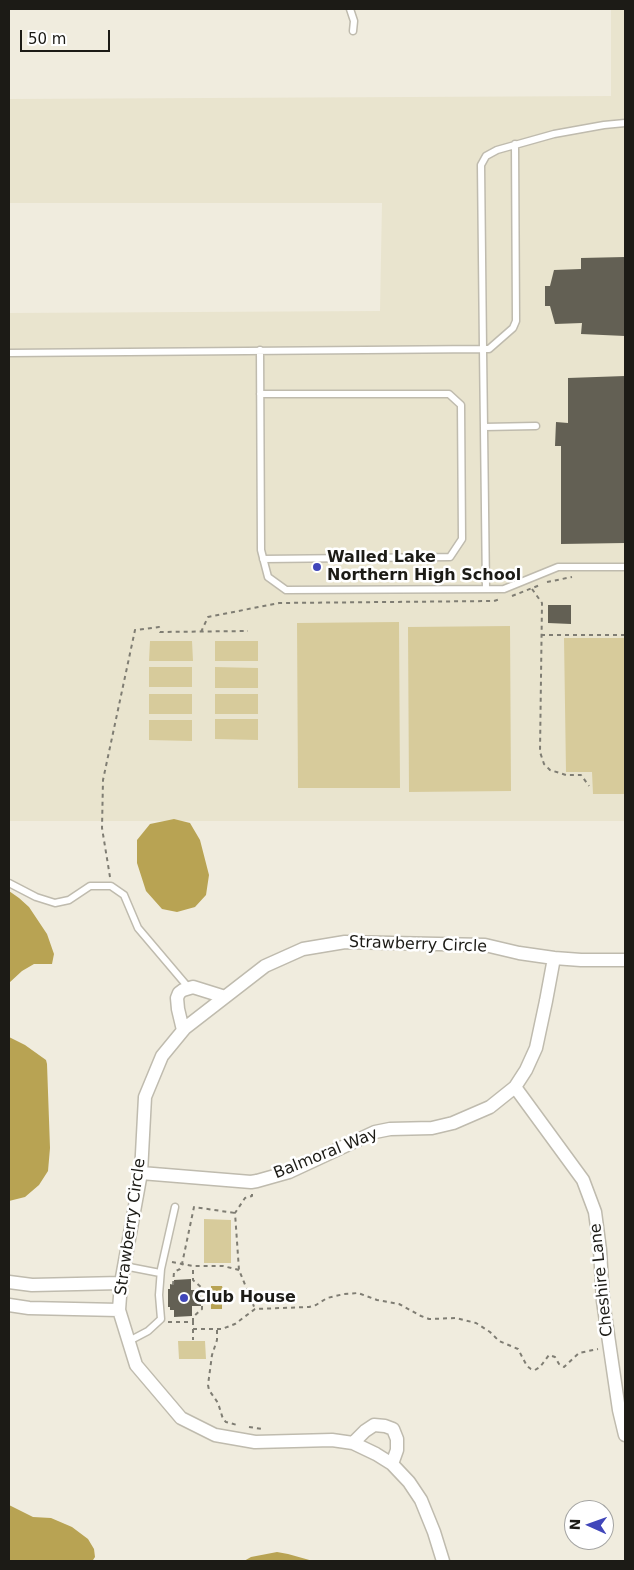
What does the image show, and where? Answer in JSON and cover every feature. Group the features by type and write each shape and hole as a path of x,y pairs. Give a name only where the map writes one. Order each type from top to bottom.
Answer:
{"street":[{"name":"Strawberry Circle","path":"443,1561 421,1500 409,1482 392,1464 353,1443 332,1440 255,1442 216,1435 180,1418 136,1364 118,1310 141,1173 145,1097 162,1056 183,1030 265,966 303,948 344,942 486,945 554,958 625,960"},
{"name":"Balmoral Way","path":"141,1173 252,1182 289,1172 375,1132 390,1129 432,1128 453,1123 490,1107 515,1087 526,1070 536,1048 554,958"},
{"path":"183,1030 178,1009 177,998 179,993 188,987 205,990 225,997"},
{"name":"Cheshire Lane","path":"515,1087 583,1180 595,1212 600,1250 603,1301 619,1410 625,1435"},
{"path":"9,1282 32,1285 122,1283"},
{"path":"9,1305 28,1308 118,1310"},
{"path":"353,1443 374,1425 393,1428 397,1439 397,1450 392,1464"}],"lane":[{"path":"350,9 354,21 353,31"},
{"path":"486,589 481,165 486,156 515,144 604,124 625,123"},
{"path":"9,353 489,349 513,328 516,321 515,144"},
{"path":"260,350 261,550 268,577 286,590 504,589 558,568 625,567"},
{"path":"260,394 449,394 461,405 462,540 450,557 263,559"},
{"path":"484,427 536,426"},
{"path":"9,883 36,897 56,903 68,900 90,886 111,886 124,895 138,928 188,987"},
{"path":"129,1341 148,1331 161,1319 160,1273 175,1207"},
{"path":"124,1266 160,1273"}],"path":[{"path":"532,589 542,604 540,752 544,764 550,770 566,775 581,775 589,786"},
{"path":"541,636 624,635 625,614"},
{"path":"111,886 102,828 103,780 135,630 159,628 160,632 248,631"},
{"path":"252,1182 252,1196 245,1198 235,1213 239,1270 255,1309"},
{"path":"173,1284 174,1272 180,1269 182,1264 194,1207 235,1213"},
{"path":"182,1264 223,1266 239,1270"},
{"path":"193,1266 193,1280 202,1288 202,1308 193,1317 193,1340"},
{"path":"193,1329 217,1330 235,1324 255,1309 309,1307 327,1298 358,1293 377,1300 399,1304 420,1316 456,1318 476,1323 490,1332 499,1342 518,1349 527,1366 535,1370 549,1355 555,1356 559,1364 564,1367 579,1353 610,1349"},
{"path":"161,1319 165,1322 193,1322"},
{"path":"217,1330 217,1340 208,1378 209,1390 218,1403 223,1419 226,1422 240,1426"},
{"path":"248,1427 264,1429"}],"shaded area":[{"name":"Walled Lake Northern High School","path":"611,9 625,9 625,821 9,821 9,313 380,311 382,203 9,203 9,99 611,96"},
{"path":"399,622 400,788 298,788 297,623"},
{"path":"510,626 511,791 409,792 408,627"},
{"path":"564,638 625,638 625,794 593,794 592,772 566,772"},
{"path":"150,641 192,641 193,661 149,661"},
{"path":"215,641 258,641 258,661 215,661"},
{"path":"149,667 192,667 192,687 149,687"},
{"path":"215,667 258,668 258,688 215,688"},
{"path":"149,694 192,694 192,714 149,714"},
{"path":"215,694 258,694 258,714 215,714"},
{"path":"215,719 258,719 258,740 215,739"},
{"path":"149,720 192,720 192,741 149,740"},
{"path":"174,819 190,823 200,840 209,875 206,895 195,907 177,912 162,909 146,891 137,863 137,840 150,824"},
{"path":"9,891 29,907 47,934 54,954 52,964 34,964 22,971 9,983"},
{"path":"9,1037 25,1045 46,1060 50,1148 48,1171 39,1185 25,1197 9,1201"},
{"path":"204,1219 231,1220 231,1263 204,1263"},
{"path":"211,1286 222,1286 225,1297 222,1309 211,1309 211,1303 207,1302 206,1294 211,1292"},
{"path":"178,1341 205,1341 206,1359 179,1359"},
{"path":"9,1505 33,1517 51,1518 72,1527 88,1539 94,1549 95,1557 93,1560 80,1561 9,1561"},
{"path":"277,1552 313,1561 244,1561 251,1557"}],"building":[{"path":"625,257 625,336 581,334 582,323 555,324 550,306 545,306 545,286 550,286 554,270 581,269 581,258"},
{"path":"625,376 625,543 561,544 561,446 555,446 556,422 568,423 568,378"},
{"path":"548,605 571,605 571,624 548,623"},
{"name":"Club House","path":"191,1279 191,1290 200,1290 201,1306 192,1306 192,1316 174,1317 174,1310 170,1310 170,1307 168,1307 168,1289 170,1289 170,1284 174,1285 174,1280"}],"place":[{"name":"Walled Lake Northern High School","path":"317,567"},
{"name":"Club House","path":"184,1298"}]}
